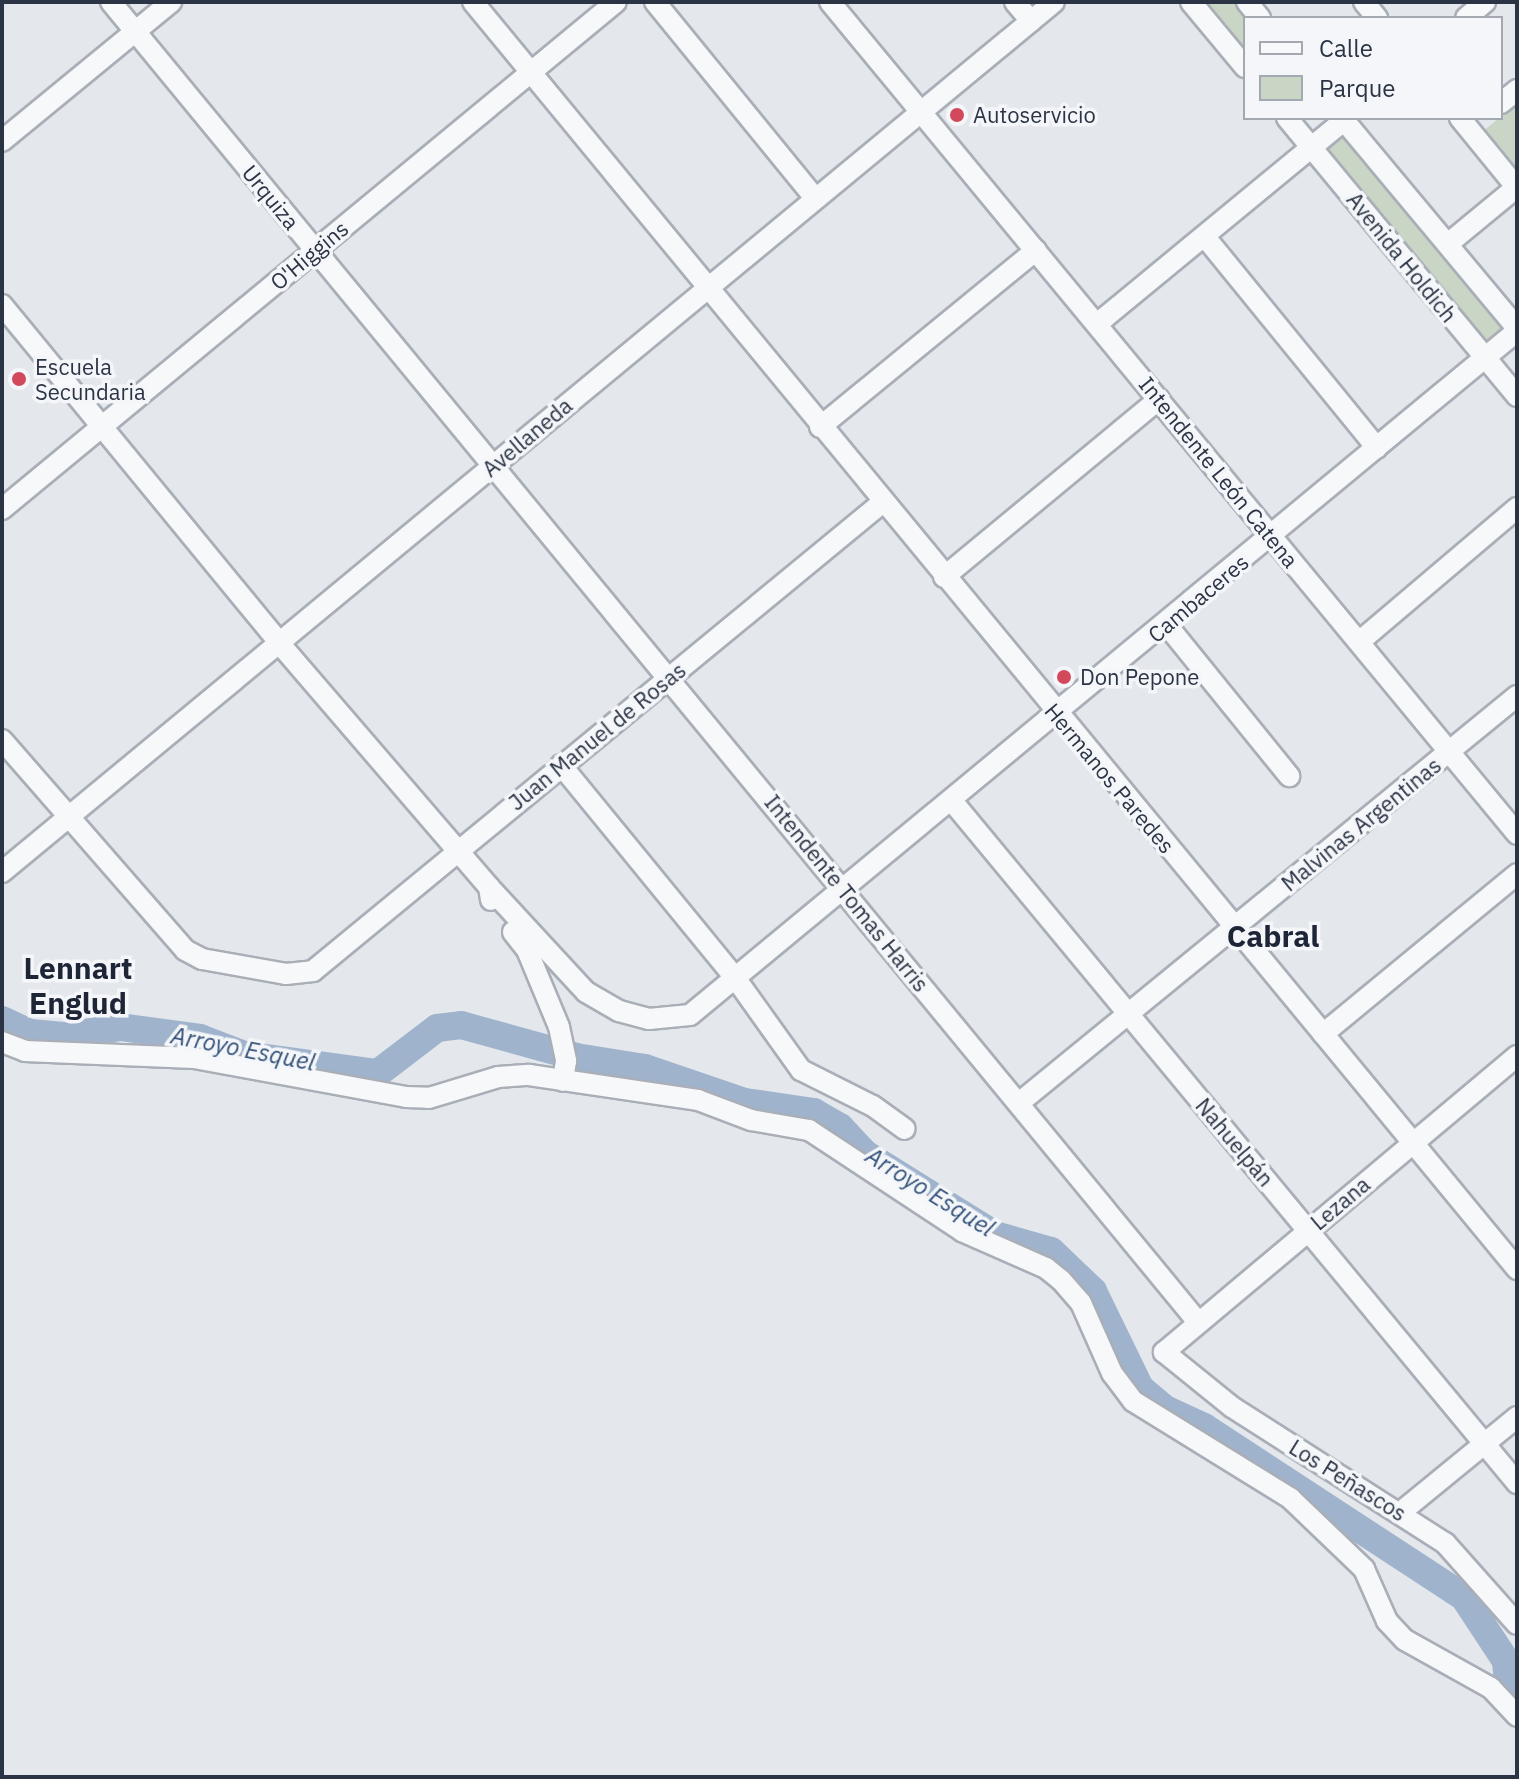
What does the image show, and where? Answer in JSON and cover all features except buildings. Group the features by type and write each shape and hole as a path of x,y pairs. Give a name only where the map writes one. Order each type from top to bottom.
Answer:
{"street":[{"name":"Urquiza","path":"111,2 492,466"},
{"path":"2,141 171,2"},
{"name":"Hermanos Paredes","path":"473,2 704,287 1517,1269"},
{"name":"O'Higgins","path":"2,509 616,2"},
{"path":"655,2 814,197"},
{"name":"Intendente León Catena","path":"830,2 1517,834"},
{"path":"1015,2 1031,21"},
{"name":"Avellaneda","path":"2,872 71,819 704,287 1054,2"},
{"path":"1191,2 1243,65"},
{"path":"1468,16 1485,2"},
{"name":"Avenida Holdich","path":"1289,120 1517,396"},
{"path":"1097,324 1343,120"},
{"name":"Avenida Holdich","path":"1345,120 1449,243 1517,330"},
{"path":"1449,243 1517,188 1471,122"},
{"path":"1205,237 1377,448"},
{"path":"820,427 1036,250"},
{"path":"2,305 280,644 489,887 492,908 527,950 561,1034 565,1071"},
{"name":"Cambaceres","path":"489,887 555,963 586,992 619,1011 669,1021 690,1015 1273,537 1517,330"},
{"path":"944,577 1159,399"},
{"name":"Intendente Tomas Harris","path":"492,466 845,889 1198,1322"},
{"name":"Juan Manuel de Rosas","path":"71,819 185,950 202,959 286,974 313,971 883,502"},
{"path":"1359,642 1517,508"},
{"path":"1166,624 1289,776"},
{"name":"Malvinas Argentinas","path":"1019,1103 1517,696"},
{"path":"2,740 71,819"},
{"path":"561,765 736,979 801,1070 873,1106 905,1129"},
{"name":"Nahuelpán","path":"952,801 1517,1483"},
{"path":"1323,1034 1517,874"},
{"path":"2,1042 25,1051 194,1058 406,1097 429,1098 507,1076 565,1071 698,1100 751,1120 794,1124 962,1231 1046,1268 1081,1303 1112,1373 1133,1401 1158,1421 1267,1481 1343,1543 1364,1569 1387,1621 1405,1640 1491,1688 1517,1716"},
{"name":"Lezana","path":"1164,1352 1517,1056"},
{"name":"Los Peñascos","path":"1164,1352 1232,1407 1401,1512 1472,1567 1517,1624"},
{"path":"1401,1512 1517,1417"}],"green space":[{"path":"1207,2 1237,2 1248,16 1243,16 1243,46"},
{"path":"1517,103 1517,176 1481,133 1497,120 1503,120 1503,115"},
{"path":"1344,136 1507,330 1487,347 1324,153"}],"waterway":[{"name":"Arroyo Esquel","path":"2,1020 30,1033 67,1036 120,1027 200,1038 244,1055 378,1073 437,1028 461,1025 576,1057 645,1068 745,1102 814,1112 840,1127 864,1153 995,1235 1051,1251 1093,1291 1140,1388 1165,1409 1204,1427 1464,1597 1506,1661 1508,1685 1517,1689"}],"place":[{"name":"Autoservicio","path":"957,115"},
{"name":"Escuela Secundaria","path":"19,379"},
{"name":"Don Pepone","path":"1064,677"}],"district":[{"name":"Cabral","path":"1273,936"},
{"name":"Lennart Englud","path":"78,985"}]}
